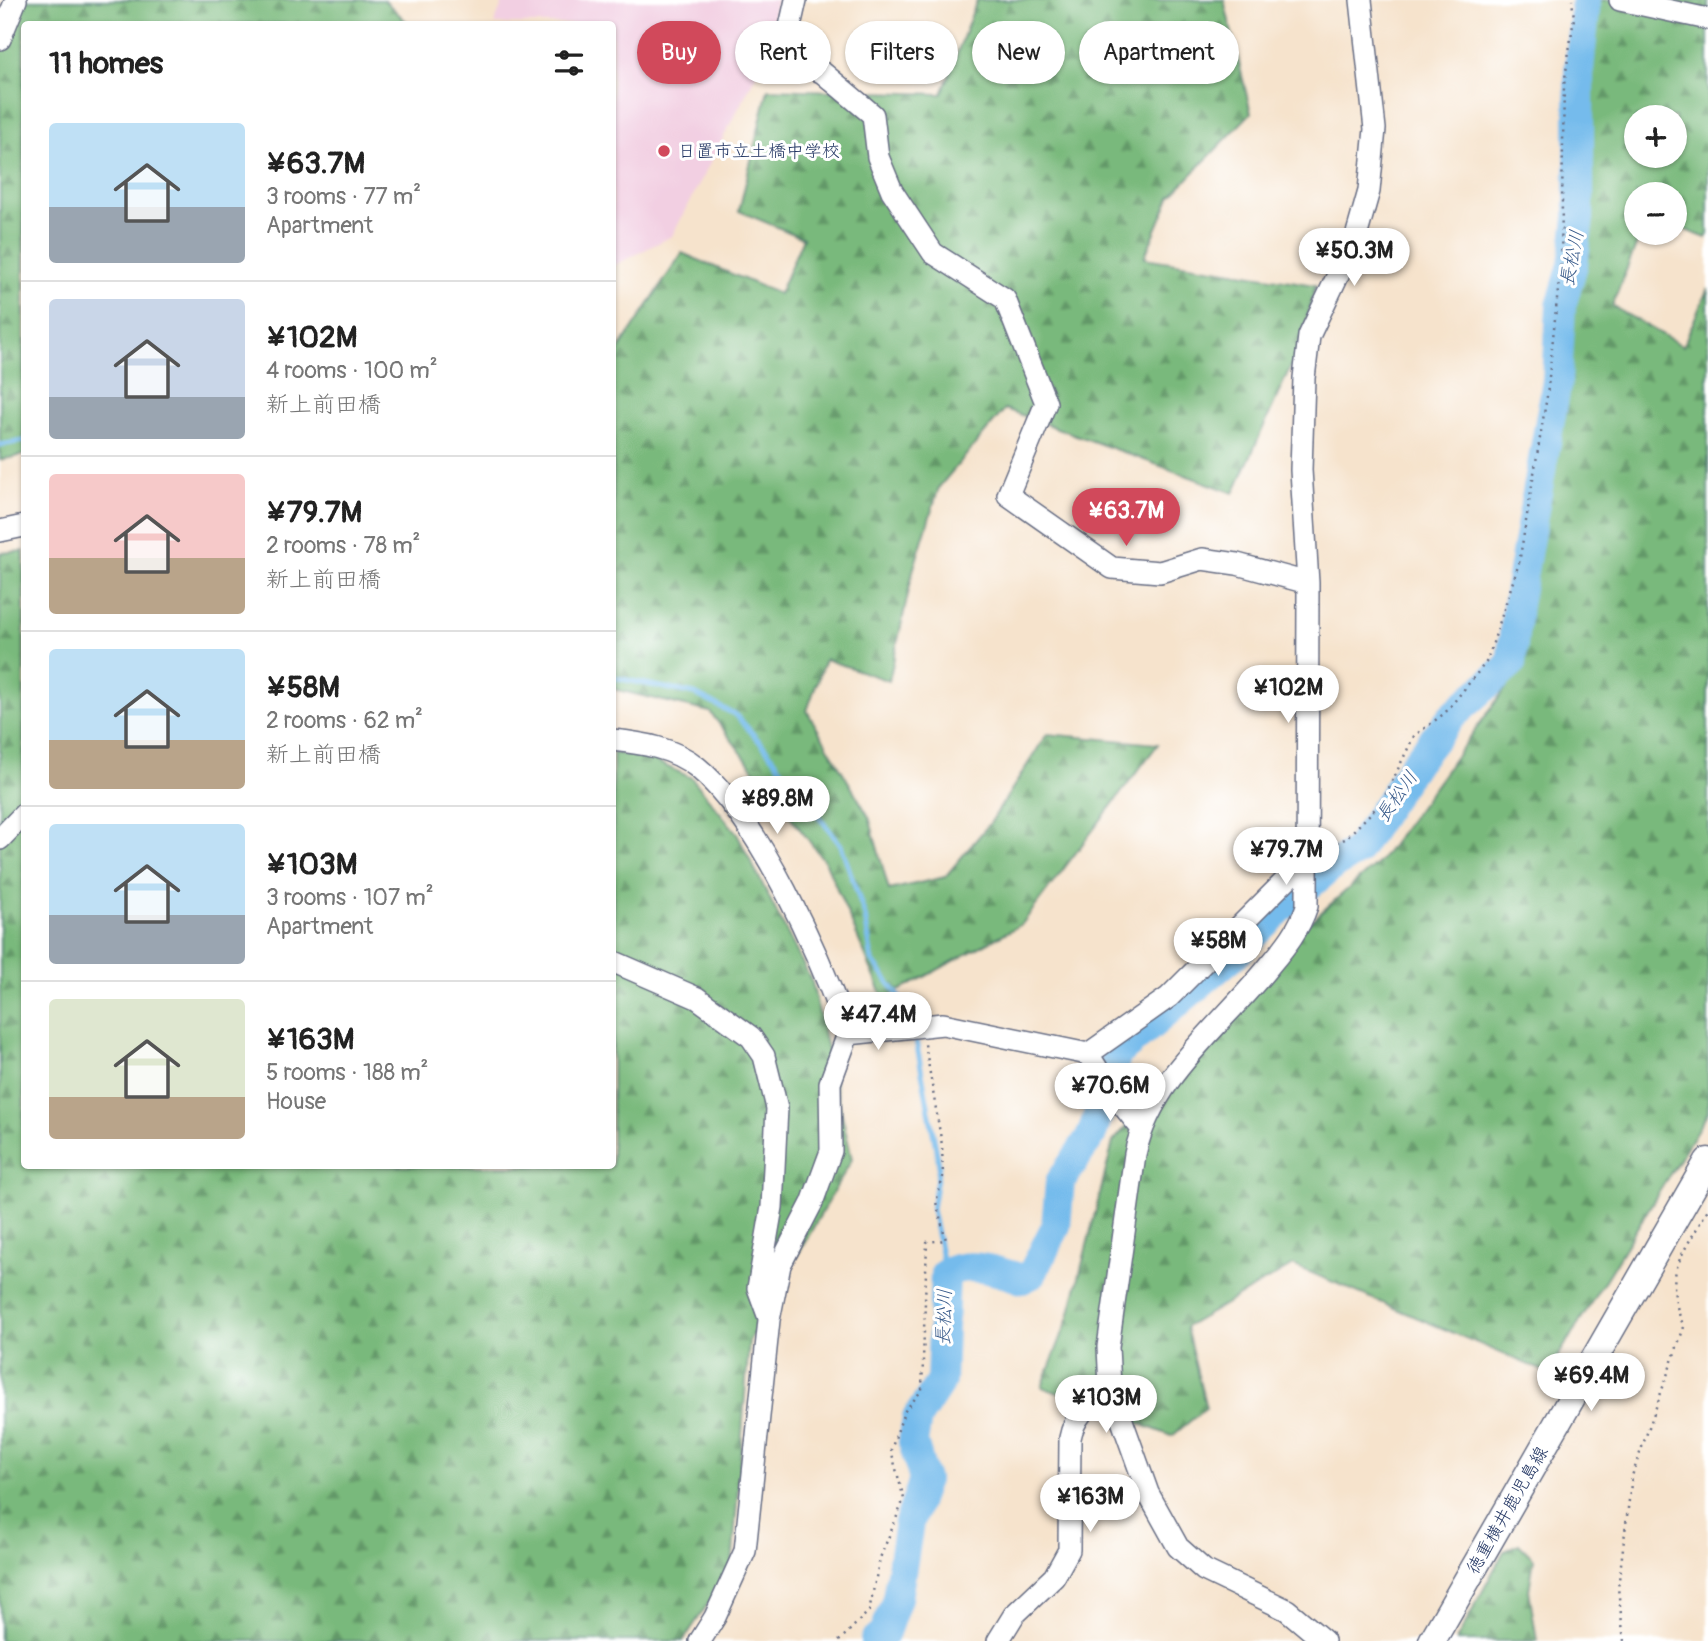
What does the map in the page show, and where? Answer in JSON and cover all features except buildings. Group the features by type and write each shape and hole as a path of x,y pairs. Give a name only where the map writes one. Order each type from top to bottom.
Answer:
{"main road":[{"name":"徳重横井鹿児島線","path":"1433,1641 1708,1161"}],"street":[{"path":"0,39 16,0"},
{"path":"796,0 784,53 823,73 873,115 878,157 892,191 933,253 1004,299 1046,403 1008,495 1112,568 1160,572 1202,559 1237,564 1308,583"},
{"path":"1324,1641 1287,1610 1204,1570 1178,1547 1147,1493 1110,1387 1109,1335 1141,1128 1163,1086 1248,994 1299,930 1307,906 1308,583 1301,470 1309,336 1356,237 1368,191 1375,129 1362,0"},
{"path":"1621,0 1708,19"},
{"path":"0,531 21,527"},
{"path":"616,740 652,744 696,766 738,811 777,877 834,995 849,1034 830,1083 831,1150 812,1203 780,1265 769,1320 745,1551 715,1618 700,1641"},
{"path":"0,839 21,817"},
{"path":"1091,1060 1169,997 1308,863"},
{"path":"616,963 697,998 751,1037 764,1056 778,1108 772,1207 758,1288 769,1320"},
{"path":"849,1034 943,1024 1091,1060 1112,1093 1141,1128"},
{"path":"998,1641 1014,1615 1064,1564 1069,1550 1070,1438 1073,1423 1079,1414 1110,1387"}],"path":[{"path":"1308,863 1345,839 1382,802 1414,736 1446,713 1487,661 1518,563 1548,396 1561,261 1564,85 1574,18 1572,0"},
{"path":"839,1641 869,1611 880,1558 904,1499 891,1450 904,1412 922,1390 927,1242 946,1240 936,1202 943,1177 942,1145 912,1026"},
{"path":"1624,1641 1618,1588 1632,1476 1684,1327 1675,1305 1671,1283 1675,1269 1708,1209"}],"shaded area":[{"name":"日置市立土橋中学校","path":"504,0 777,0 772,21 735,21 735,84 751,84 672,236 616,264 616,21 495,21"}],"green space":[{"path":"6,0 384,0 406,21 21,21 21,456 0,460 0,21"},
{"path":"977,0 1224,0 1229,21 1079,21 1079,84 1239,84 1239,63 1251,113 1170,197 1144,258 1316,285 1298,350 1234,493 1005,409 939,487 913,571 889,681 825,659 807,711 869,817 889,890 945,877 991,822 1047,734 1158,744 1022,924 884,999 826,863 710,712 616,690 616,354 682,253 779,294 803,238 739,211 768,89 942,94 946,84 958,84 958,51"},
{"path":"1599,0 1708,0 1708,234 1706,238 1687,231 1687,182 1624,182 1624,245 1636,245 1612,306 1683,346 1708,288 1708,1112 1548,1373 1293,1265 1186,1327 1206,1408 1172,1436 1042,1387 1069,1317 1113,1142 1271,956 1380,861 1521,667 1572,300"},
{"path":"21,551 21,1169 616,1169 616,753 646,757 692,778 736,832 812,982 852,1159 749,1341 732,1568 683,1641 0,1641 0,553"},
{"path":"1519,1544 1534,1559 1529,1590 1537,1641 1456,1641 1504,1551"}],"waterway":[{"name":"長松川","path":"875,1641 885,1632 897,1598 909,1523 924,1480 913,1442 917,1418 941,1381 945,1274 973,1267 1022,1279 1032,1274 1056,1226 1060,1182 1092,1134 1117,1054 1236,953 1283,906 1336,863 1356,852 1412,767 1452,716 1511,664 1517,605 1557,381 1561,306 1573,265 1579,218 1579,70 1586,0"},
{"path":"0,445 21,442"},
{"path":"616,678 695,694 736,715 767,750 841,845 865,916 872,960 909,1010 912,1021"},
{"path":"914,1030 939,1165 932,1209 945,1274"}],"place":[{"name":"日置市立土橋中学校","path":"664,151"}]}
